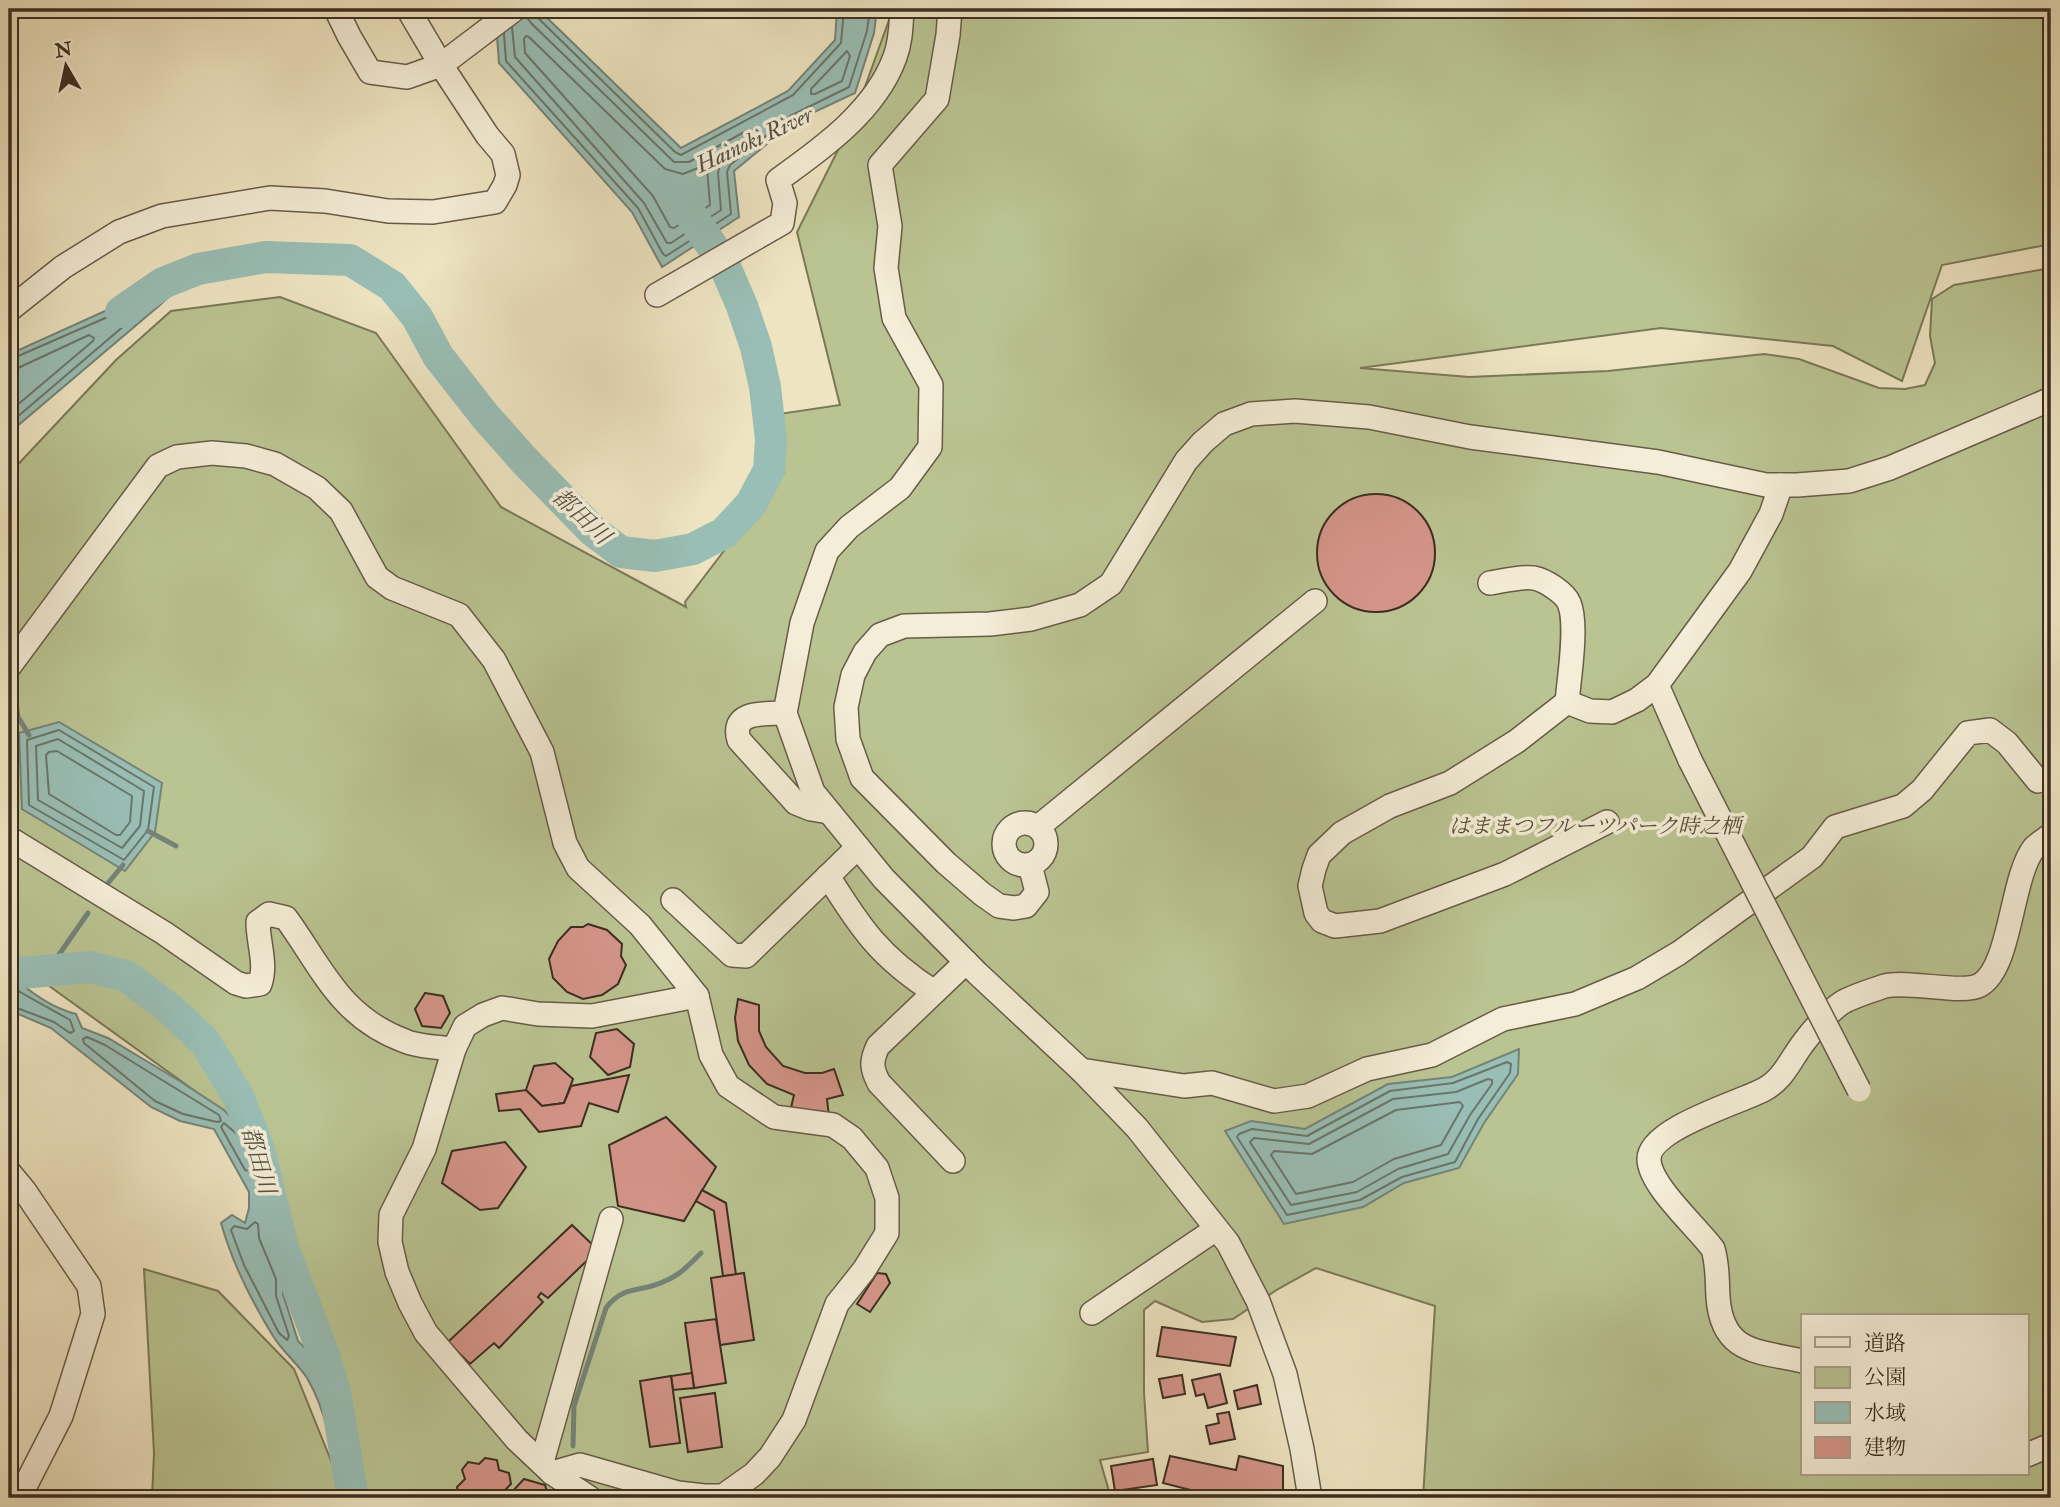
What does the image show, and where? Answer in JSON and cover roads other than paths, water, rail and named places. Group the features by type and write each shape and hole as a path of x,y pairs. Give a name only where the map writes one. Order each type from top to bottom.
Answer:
{"street":[{"path":"336,9 370,72 407,76 449,59 514,9"},
{"path":"9,310 63,267 118,232 162,216 271,198 326,201 388,211 433,212 495,202 508,175 503,154 487,135 449,59 408,9"},
{"path":"657,295 782,223 785,203 778,180 851,122 878,88 895,57 902,9"},
{"path":"950,9 937,99 880,165 890,226 886,268 894,318 931,384 930,447 900,488 849,527 827,551 802,623 785,713 813,792 884,879 1137,1128 1228,1243 1258,1301 1285,1374 1310,1498"},
{"path":"1030,865 1037,892 1027,905 1014,908 999,906 946,863 862,778 848,740 846,707 853,676 865,652 880,635 904,626 990,624 1031,618 1080,605 1094,597 1111,584 1186,461 1224,424 1251,414 1295,411 1369,417 1470,437 1658,463 1766,485 1781,485 1849,481 1870,475 2051,399"},
{"path":"9,667 158,466 177,457 212,453 246,456 275,464 317,488 341,511 377,576 392,588 459,615 494,660 537,741 553,789 565,843 578,868 640,925 697,996 711,1055 728,1086 774,1117 833,1125 852,1138 877,1168 887,1198 887,1233 864,1270 837,1304 794,1420 770,1457 741,1484 723,1496 704,1496 678,1493 580,1465 547,1467"},
{"path":"1567,702 1590,711 1612,712 1637,700 1657,685 1740,571 1771,514 1781,485"},
{"path":"1490,583 1535,578 1553,587 1569,601 1572,619 1567,702 1517,741 1450,783 1390,806 1342,833 1320,855 1314,869 1310,886 1316,913 1322,921 1335,926 1380,921 1506,874 1607,822"},
{"path":"1038,827 1315,601"},
{"path":"1657,685 1690,760 1859,1090"},
{"path":"785,713 749,715 738,724 736,730 739,740 796,803 830,812"},
{"path":"1081,1070 1184,1086 1212,1083 1274,1101 1308,1096 1367,1069 1432,1055 1503,1019 1575,1004 1637,978 1679,953 1793,872 1812,857 1835,827 1903,806 1922,790 1968,733 1990,730 2007,743 2039,781"},
{"path":"1024,822 1038,827 1048,842 1045,853 1037,863 1015,864 1008,857 1004,846 1005,838 1014,825 1024,822"},
{"path":"1801,1361 1738,1345 1728,1334 1719,1314 1713,1249 1659,1187 1649,1161 1652,1148 1663,1136 1674,1130 1765,1089 1782,1076 1804,1042 1843,1002 1887,986 1921,984 1968,989 1981,985 2000,955 2026,863 2035,848 2051,835"},
{"path":"9,838 164,933 236,983 246,986 260,984 265,972 258,939 258,922 269,914 286,918 328,984 346,1004 369,1022 406,1042 454,1049"},
{"path":"673,900 732,954 746,956 858,847"},
{"path":"828,876 869,939 893,962 934,992"},
{"path":"953,1161 879,1083 872,1069 878,1046 966,962"},
{"path":"590,1498 547,1467 517,1440 426,1333 397,1272 390,1242 391,1215 424,1149 454,1049 465,1026 502,1008 538,1014 592,1016 697,996"},
{"path":"9,1172 89,1286 93,1314 61,1416 19,1498"},
{"path":"547,1467 611,1219"},
{"path":"1092,1312 1216,1229"},
{"path":"2028,1455 2051,1445"}],"water":[{"name":"Hainoki River","path":"495,9 538,9 681,148 788,91 835,40 837,9 877,9 874,33 855,93 795,121 734,171 739,217 662,267 632,212 499,63"},
{"path":"198,269 160,305 9,433 9,356 12,353"},
{"path":"59,722 162,783 155,832 125,871 22,809 19,733"},
{"path":"9,973 40,998 76,1014 82,1028 108,1038 224,1110 245,1132 258,1164 266,1215 265,1236 283,1278 283,1294 298,1341 315,1358 353,1447 363,1498 340,1498 329,1436 314,1392 304,1373 277,1342 265,1323 231,1252 221,1223 232,1215 245,1223 249,1192 214,1129 180,1121 151,1107 51,1028 9,1010"},
{"path":"1519,1049 1518,1074 1484,1123 1459,1168 1404,1183 1363,1207 1284,1224 1225,1131 1251,1121 1305,1129 1388,1084 1452,1077"}],"waterway":[{"name":"都田川","path":"121,312 163,283 198,269 266,257 350,260 392,286 417,317 438,356 485,416 593,531 621,552 655,556 693,549 724,533 751,504 769,470 771,440 765,387 756,347 742,306 723,262 682,202"},
{"path":"16,703 18,717 29,735"},
{"path":"148,831 176,846"},
{"path":"104,888 123,865"},
{"path":"49,969 88,913"},
{"name":"都田川","path":"9,974 89,967 126,976 169,1008 205,1042 238,1096 259,1150 283,1248 324,1355 335,1392 353,1498"},
{"path":"573,1446 574,1406 606,1308 620,1295 657,1285 675,1276 701,1253"}],"park label":[{"name":"はままつフルーツパーク時之栖","path":"1595,826"}]}
